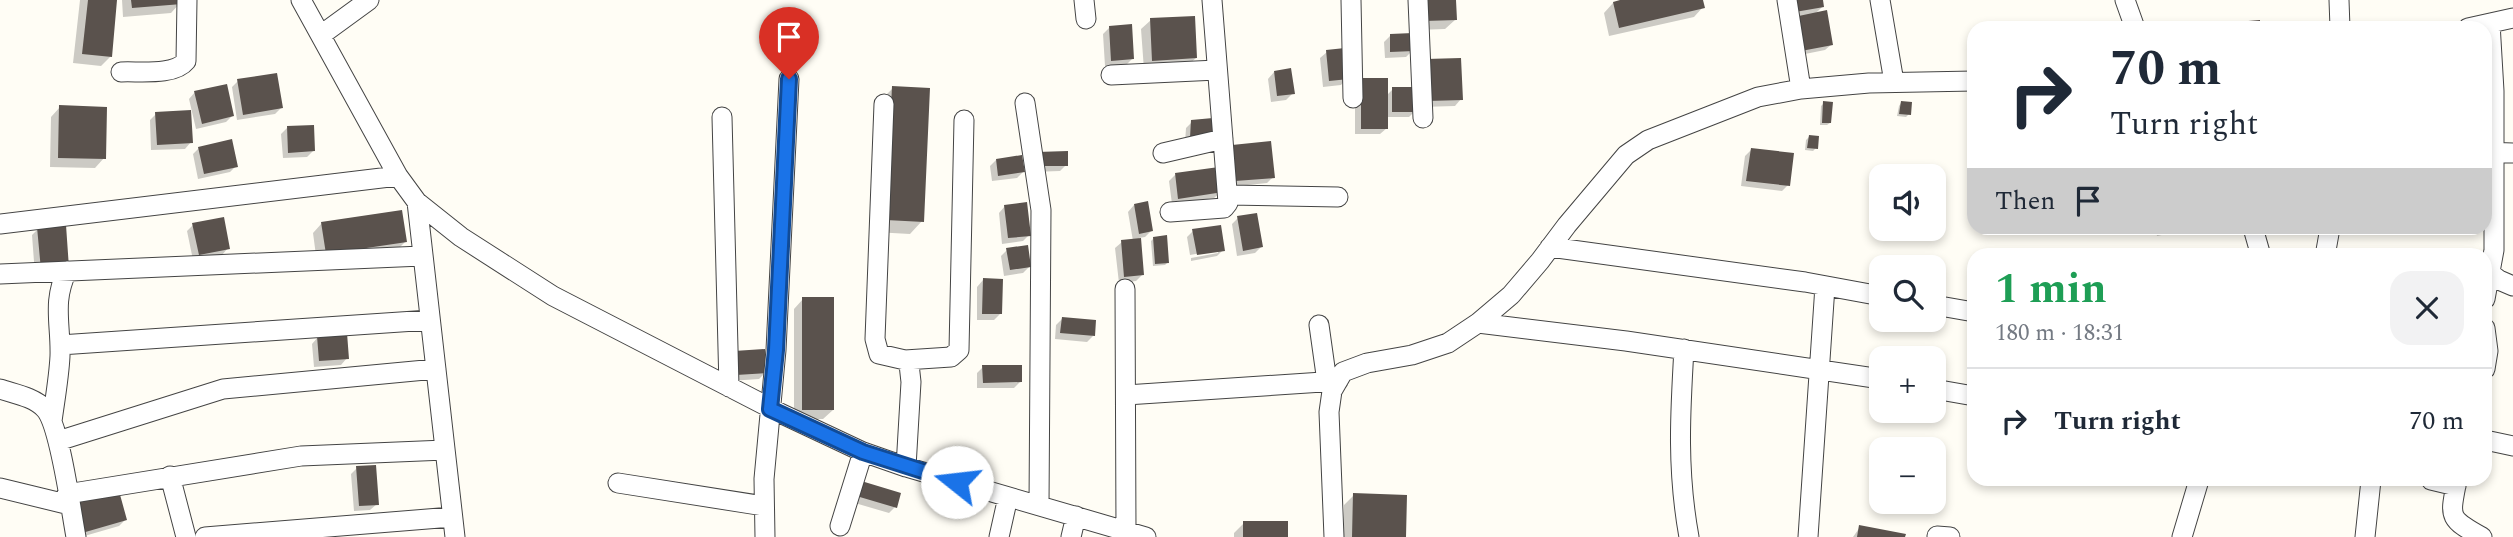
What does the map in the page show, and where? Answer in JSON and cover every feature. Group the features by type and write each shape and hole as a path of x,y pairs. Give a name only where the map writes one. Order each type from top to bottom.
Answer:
{"street":[{"path":"121,72 173,69 182,66 186,61 187,0"},
{"path":"301,0 398,176 416,202 461,237 553,296 770,409 863,452 1146,537"},
{"path":"321,35 369,0"},
{"path":"1170,212 1224,208 1228,203 1212,0"},
{"path":"1351,0 1353,98"},
{"path":"1418,0 1423,118"},
{"path":"1787,0 1801,89"},
{"path":"1880,0 1894,82"},
{"path":"2125,0 2132,21"},
{"path":"2339,0 2340,21"},
{"path":"2492,23 2513,18"},
{"path":"2492,57 2492,115"},
{"path":"1111,75 1217,70"},
{"path":"765,537 764,479 776,350 789,79"},
{"path":"1126,395 1332,381 1343,372 1367,363 1412,355 1448,343 1478,323 1510,295 1626,155 1648,140 1758,97 1801,89 1894,82 1967,81"},
{"path":"1025,103 1041,211 1039,505"},
{"path":"884,104 875,348 884,356 905,360 951,357 959,350 964,120"},
{"path":"722,117 729,387"},
{"path":"1163,153 1223,139"},
{"path":"2492,152 2513,153"},
{"path":"0,224 398,176"},
{"path":"1229,195 1338,197"},
{"path":"416,202 455,537"},
{"path":"2492,235 2492,262"},
{"path":"1550,247 1869,294"},
{"path":"0,274 422,256"},
{"path":"52,421 60,345 57,304 60,286 67,271"},
{"path":"2492,275 2513,286"},
{"path":"1808,537 1825,286"},
{"path":"1125,289 1126,531"},
{"path":"1946,307 1967,311"},
{"path":"60,345 430,320"},
{"path":"1478,323 1684,349 1869,377"},
{"path":"1319,325 1332,381 1329,412 1335,537"},
{"path":"1684,349 1679,436 1680,475 1689,537"},
{"path":"905,360 909,364 911,382 906,467"},
{"path":"58,441 223,389 436,369"},
{"path":"0,388 32,400 45,409 52,421 76,537"},
{"path":"1946,390 1967,395"},
{"path":"2492,442 2513,446"},
{"path":"0,488 69,500 170,476 301,456 445,450"},
{"path":"840,527 863,452"},
{"path":"170,476 186,537"},
{"path":"618,483 764,506"},
{"path":"2182,537 2197,486"},
{"path":"2365,537 2370,486"},
{"path":"2456,486 2452,512 2456,522 2482,537"},
{"path":"999,537 1008,496"},
{"path":"1071,537 1076,516"},
{"path":"205,537 452,517"}],"building":[{"path":"88,0 117,0 112,57 82,54"},
{"path":"131,0 182,0 182,4 132,8"},
{"path":"1424,0 1456,0 1457,20 1424,21"},
{"path":"1703,0 1705,8 1619,28 1613,2"},
{"path":"1793,0 1823,0 1824,7 1795,12"},
{"path":"1827,10 1833,45 1801,51 1794,17"},
{"path":"1195,16 1197,58 1152,61 1150,18"},
{"path":"1132,24 1134,59 1111,61 1109,26"},
{"path":"1413,33 1414,51 1390,52 1390,34"},
{"path":"1345,48 1349,79 1329,81 1326,50"},
{"path":"1461,58 1463,100 1427,101 1426,59"},
{"path":"1291,68 1295,94 1277,96 1274,71"},
{"path":"277,73 283,108 243,115 237,79"},
{"path":"1361,78 1388,78 1388,129 1361,129"},
{"path":"227,84 234,116 202,124 194,91"},
{"path":"892,86 930,88 924,222 886,220"},
{"path":"1392,87 1417,87 1417,112 1392,112"},
{"path":"1823,101 1833,102 1831,123 1822,123"},
{"path":"1901,101 1912,102 1911,115 1899,114"},
{"path":"59,105 107,107 106,159 58,158"},
{"path":"191,110 193,143 157,145 155,112"},
{"path":"1213,118 1216,137 1190,138 1191,120"},
{"path":"314,125 315,151 288,153 287,126"},
{"path":"1809,135 1819,136 1818,149 1807,148"},
{"path":"232,139 238,167 204,174 198,147"},
{"path":"1271,141 1275,178 1235,181 1232,145"},
{"path":"1751,148 1794,153 1790,186 1746,181"},
{"path":"1068,151 1068,166 1037,166 1037,152"},
{"path":"1022,155 1025,172 998,176 996,159"},
{"path":"1219,167 1223,192 1178,199 1175,173"},
{"path":"1148,201 1153,231 1139,234 1134,204"},
{"path":"1027,202 1031,236 1008,238 1004,205"},
{"path":"402,210 407,242 326,254 321,222"},
{"path":"1257,213 1263,247 1243,251 1237,216"},
{"path":"224,217 230,249 199,255 192,223"},
{"path":"66,225 69,268 41,270 37,227"},
{"path":"1221,225 1225,251 1197,255 1192,229"},
{"path":"1167,235 1169,263 1155,264 1153,237"},
{"path":"1141,238 1144,275 1124,277 1121,240"},
{"path":"1028,245 1031,267 1010,270 1006,248"},
{"path":"983,278 1003,279 1002,314 982,314"},
{"path":"802,297 834,297 834,410 802,410"},
{"path":"1062,317 1096,320 1095,336 1060,333"},
{"path":"347,333 349,359 319,361 317,336"},
{"path":"765,349 767,373 736,375 734,351"},
{"path":"982,365 1022,365 1022,382 983,383"},
{"path":"376,465 379,505 359,506 356,466"},
{"path":"970,469 990,471 989,484 969,482"},
{"path":"858,480 901,493 897,508 853,495"},
{"path":"119,491 127,520 82,533 73,504"},
{"path":"1353,493 1407,495 1406,537 1352,537"},
{"path":"1243,521 1288,521 1288,537 1243,537"},
{"path":"1859,525 1906,534 1905,537 1857,537"}],"route":[{"path":"789,79 776,350 770,409 863,452 957,482"}]}
